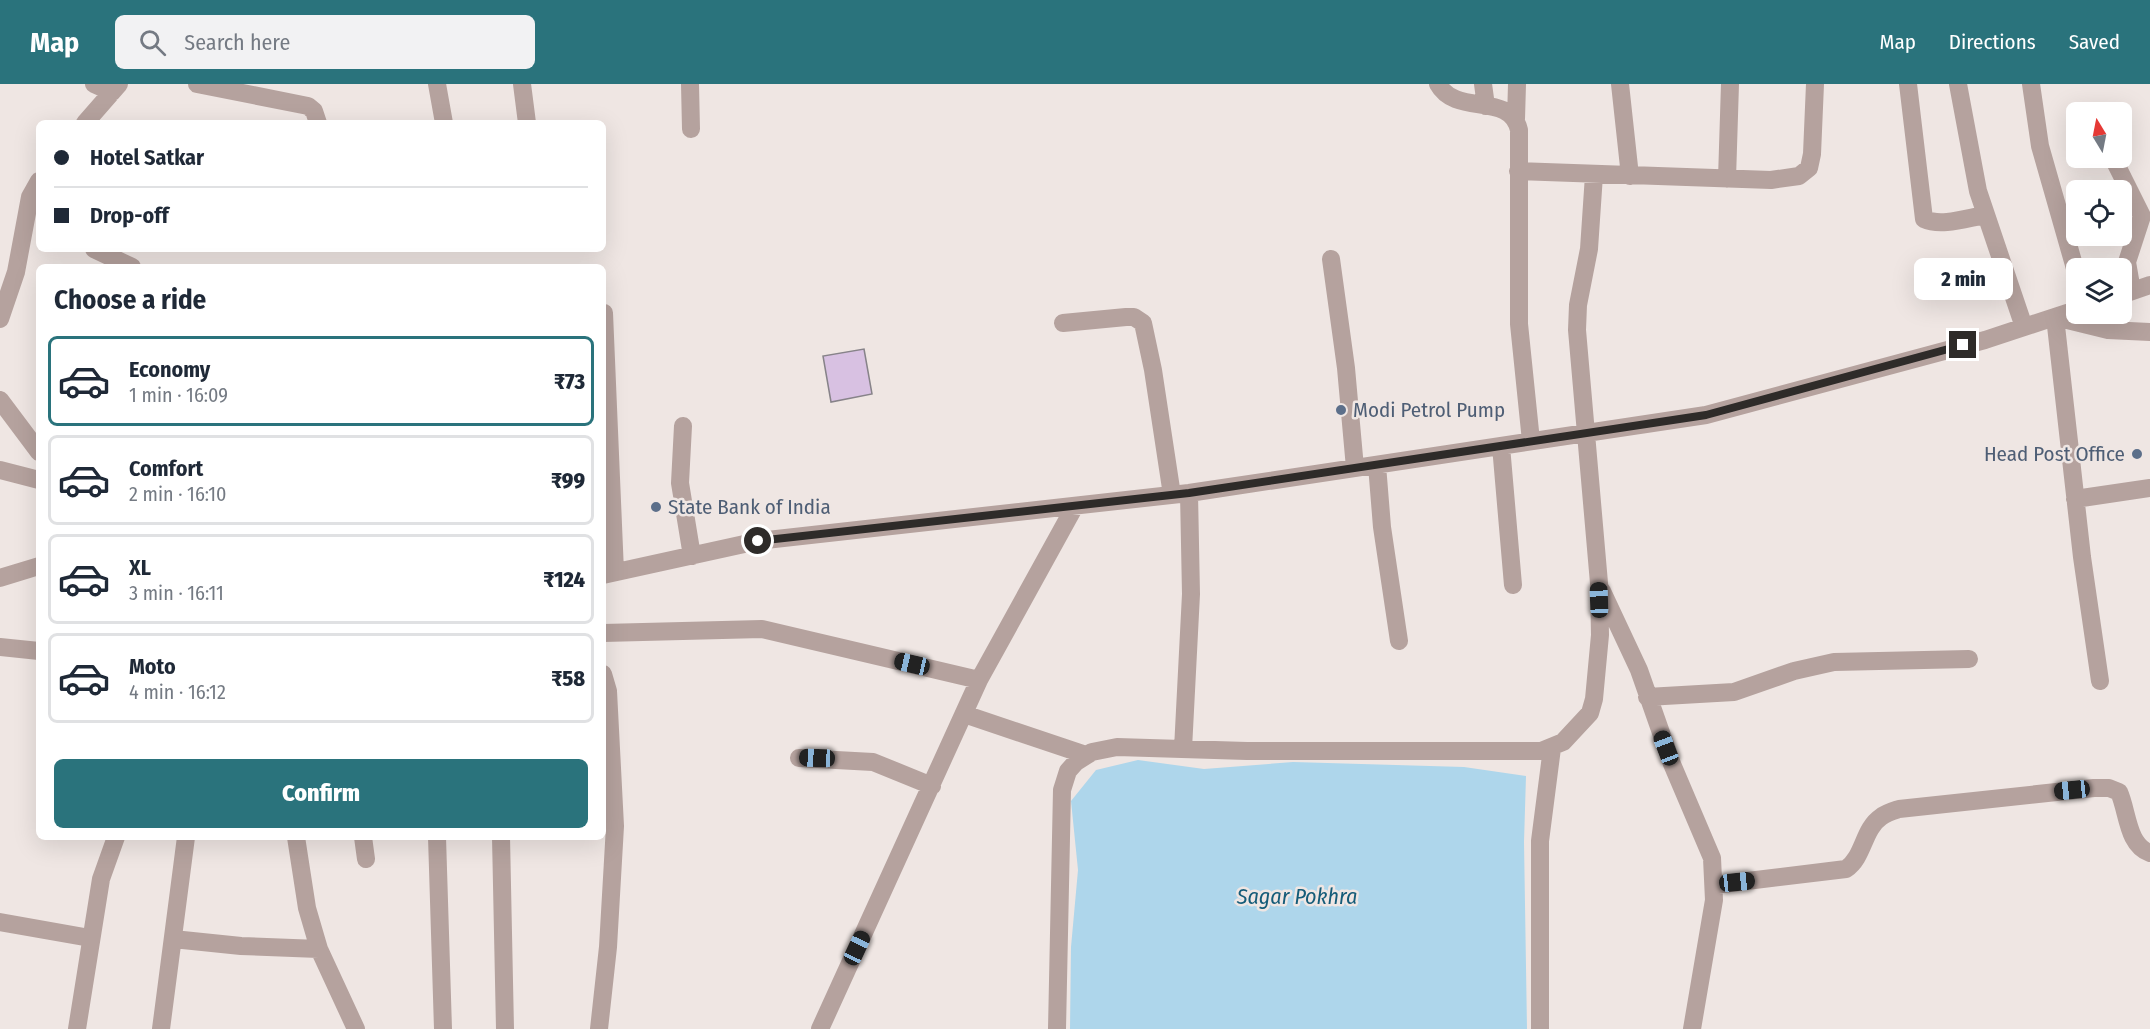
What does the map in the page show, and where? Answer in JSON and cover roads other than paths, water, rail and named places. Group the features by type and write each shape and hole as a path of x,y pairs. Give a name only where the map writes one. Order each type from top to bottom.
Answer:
{"street":[{"path":"94,84 115,88"},
{"path":"197,84 308,106 314,111 317,120"},
{"path":"437,84 443,120"},
{"path":"522,84 527,120"},
{"path":"690,84 691,129"},
{"path":"1438,84 1445,94 1455,101 1508,111 1516,119"},
{"path":"1483,84 1486,106"},
{"path":"1517,84 1519,324 1531,441"},
{"path":"1620,84 1630,176"},
{"path":"1726,179 1730,84"},
{"path":"1518,171 1726,179 1785,179 1799,176 1809,168 1812,154 1815,84"},
{"path":"1908,84 1924,219 1941,222 1985,215"},
{"path":"1958,84 1985,215 2024,327"},
{"path":"2031,84 2040,146 2072,258"},
{"path":"87,120 115,88"},
{"path":"2118,168 2142,216 2128,258"},
{"path":"1057,1029 1062,790 1068,771 1086,755 1117,747 1515,752 1552,748 1580,726 1590,713 1594,699 1600,635 1599,584 1578,354 1578,305 1589,249 1594,175"},
{"path":"0,319 32,220 30,196 36,186"},
{"path":"100,252 126,264"},
{"path":"1331,259 1346,368 1355,468"},
{"path":"2132,291 2150,285"},
{"path":"606,417 609,574 758,541 1180,494 1706,415 2066,313"},
{"path":"1063,323 1126,317 1134,317 1143,323 1180,494 1191,594 1183,749"},
{"path":"2055,317 2108,330 2150,332"},
{"path":"2055,317 2100,681"},
{"path":"0,400 36,448"},
{"path":"683,426 680,483 692,556"},
{"path":"1501,446 1514,585"},
{"path":"1377,465 1382,528 1399,641"},
{"path":"0,470 36,479"},
{"path":"2076,499 2150,488"},
{"path":"820,1029 980,681 1075,506"},
{"path":"0,578 36,567"},
{"path":"1599,584 1639,670 1672,764 1705,836 1712,858 1714,885 1692,1029"},
{"path":"606,633 762,629 980,681"},
{"path":"0,647 36,651"},
{"path":"1647,698 1734,692 1834,662 1969,659"},
{"path":"599,1029 608,947 615,826 606,684"},
{"path":"964,714 1086,755"},
{"path":"1540,1029 1540,830 1552,748"},
{"path":"799,758 873,762 932,786"},
{"path":"1714,885 1846,869 1856,863 1874,824 1881,817 1899,808 2094,788 2109,788 2119,792 2138,847 2150,853"},
{"path":"76,1029 101,879 115,840"},
{"path":"161,1029 186,840"},
{"path":"296,840 307,908 320,949 356,1029"},
{"path":"363,840 366,859"},
{"path":"437,840 443,1029"},
{"path":"501,840 505,1029"},
{"path":"0,922 90,938"},
{"path":"173,939 241,946 320,949"}],"water":[{"name":"Sagar Pokhra","path":"1138,760 1204,769 1293,762 1464,767 1526,776 1524,842 1527,1029 1070,1029 1071,947 1078,870 1071,801 1096,770"}],"place":[{"name":"Modi Petrol Pump","path":"1341,410"},
{"name":"Head Post Office","path":"2137,454"},
{"name":"State Bank of India","path":"656,507"}]}
